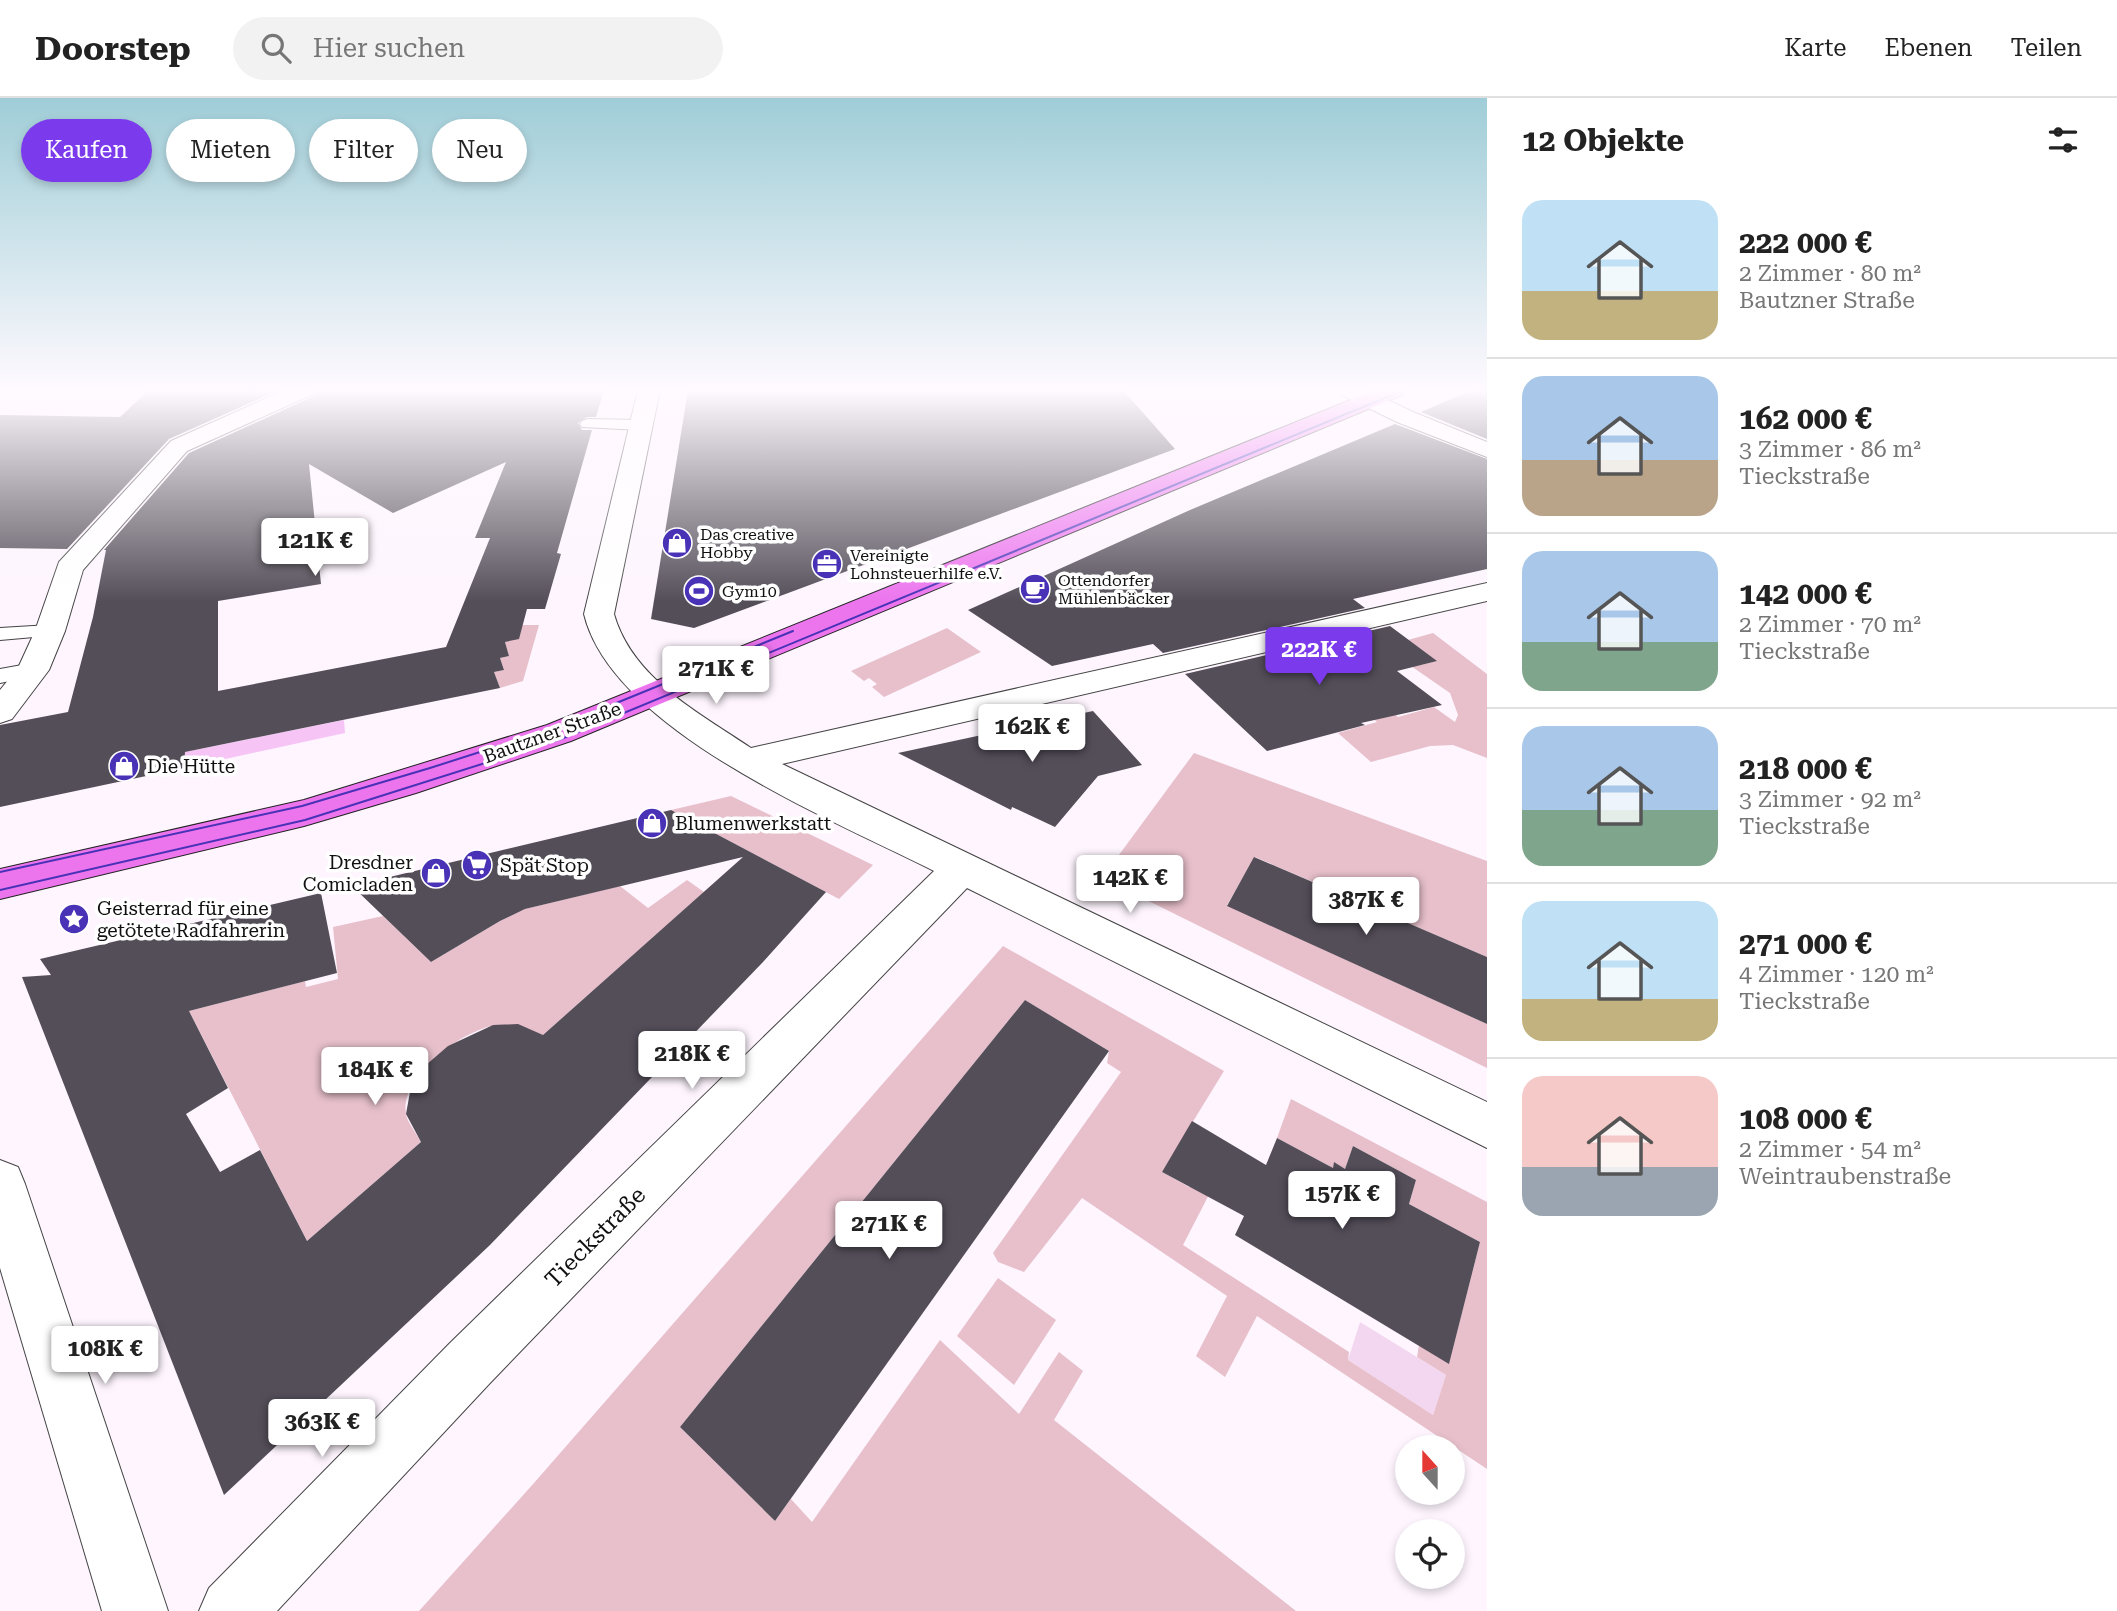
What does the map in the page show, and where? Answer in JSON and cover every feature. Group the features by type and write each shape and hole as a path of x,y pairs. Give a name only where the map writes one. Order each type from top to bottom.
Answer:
{"main road":[{"name":"Bautzner Straße","path":"0,884 303,813 403,784 559,733 1205,461"}],"street":[{"path":"1,700 33,670 50,631 69,568 166,461"},
{"path":"633,461 599,614 600,628 610,647 654,694 745,761 1487,1126"},
{"path":"745,761 1487,592"},
{"name":"Tieckstraße","path":"232,1611 470,1363 962,868"},
{"path":"0,1186 135,1611"}],"lane":[{"path":"0,634 50,631"}],"shaded area":[{"path":"523,625 539,625 523,681 500,688 494,672 504,670 500,658 509,656 505,642 512,640"},
{"path":"947,628 981,652 884,697 872,687 877,684 869,678 864,681 851,671"},
{"path":"1433,633 1487,674 1487,758 1453,745 1430,746 1371,762 1338,733 1377,722 1368,714 1387,708 1398,717 1434,707 1455,722 1458,715 1450,693 1382,646 1421,665 1436,661 1408,640"},
{"path":"1194,753 1487,861 1487,957 1255,857 1227,905 1487,1024 1487,1068 1102,878"},
{"path":"731,796 873,865 839,899 671,810"},
{"path":"687,880 704,892 543,1035 510,1027 491,1026 463,1038 434,1058 412,1085 407,1099 406,1114 421,1142 307,1241 189,1011 305,981 306,987 338,979 333,927 383,916 431,962 525,909 620,886 648,908"},
{"path":"1003,946 1224,1071 1162,1172 1189,1187 1215,1183 1183,1245 1349,1352 1348,1360 1433,1415 1446,1375 1417,1357 1419,1345 1449,1363 1480,1242 1409,1204 1416,1180 1353,1146 1345,1169 1334,1163 1333,1168 1277,1138 1291,1099 1487,1202 1487,1469 1465,1454 1465,1435 1436,1435 1257,1316 1225,1377 1196,1356 1227,1296 1082,1198 1024,1272 998,1262 993,1253 1121,1072 1107,1063 1109,1051 1025,1000 680,1427 775,1521 791,1499 812,1522 940,1340 1019,1414 1059,1352 1083,1371 1054,1420 1296,1611 419,1611"},
{"path":"998,1278 1056,1320 1014,1385 957,1336"},
{"path":"1360,1322 1446,1375 1433,1415 1348,1360"}],"sand":[{"path":"344,720 345,733 184,768 185,752"}],"building":[{"path":"0,461 149,461 67,549 0,548"},
{"path":"182,461 583,461 557,553 561,554 545,609 527,609 519,639 505,642 509,656 500,658 504,670 494,672 500,688 185,752 184,768 0,807 0,725 68,712 93,617 104,550","holes":["506,462 475,538 490,538 446,647 218,691 218,601 321,584 309,464 393,513"]},
{"path":"677,461 1144,461 694,628 651,619"},
{"path":"1308,461 1487,461 1487,569 1353,599 1365,608 1163,653 1153,644 1052,666 968,610 1190,510"},
{"path":"1390,626 1437,661 1397,671 1442,705 1361,723 1365,725 1267,751 1185,674"},
{"path":"1093,711 1142,765 1098,776 1055,827 1012,807 1011,810 898,753"},
{"path":"671,810 826,892 763,962 490,1245 224,1495 22,977 51,975 40,959 321,893 337,973 189,1011 228,1088 186,1114 220,1172 260,1150 307,1241 421,1142 406,1114 410,1092 426,1065 448,1046 493,1025 518,1024 543,1035 743,857 525,909 431,962 352,886"},
{"path":"1254,857 1487,957 1487,1024 1227,906"},
{"path":"1025,1000 1109,1051 775,1521 680,1427"},
{"path":"1192,1121 1266,1165 1277,1138 1333,1168 1334,1162 1345,1169 1353,1146 1416,1180 1409,1204 1480,1242 1449,1364 1235,1235 1244,1216 1162,1172"}],"tram line":[{"path":"0,890 305,820 561,739 1233,461"},
{"path":"0,872 302,806 430,768 555,728 793,631"}],"place":[{"name":"Das creative Hobby","path":"677,543"},
{"name":"Vereinigte Lohnsteuerhilfe e.V.","path":"827,564"},
{"name":"Ottendorfer Mühlenbäcker","path":"1035,589"},
{"name":"Gym10","path":"699,591"},
{"name":"Die Hütte","path":"124,766"},
{"name":"Blumenwerkstatt","path":"652,823"},
{"name":"Spät Stop","path":"477,865"},
{"name":"Dresdner Comicladen","path":"436,873"},
{"name":"Geisterrad für eine getötete Radfahrerin","path":"74,919"}]}
